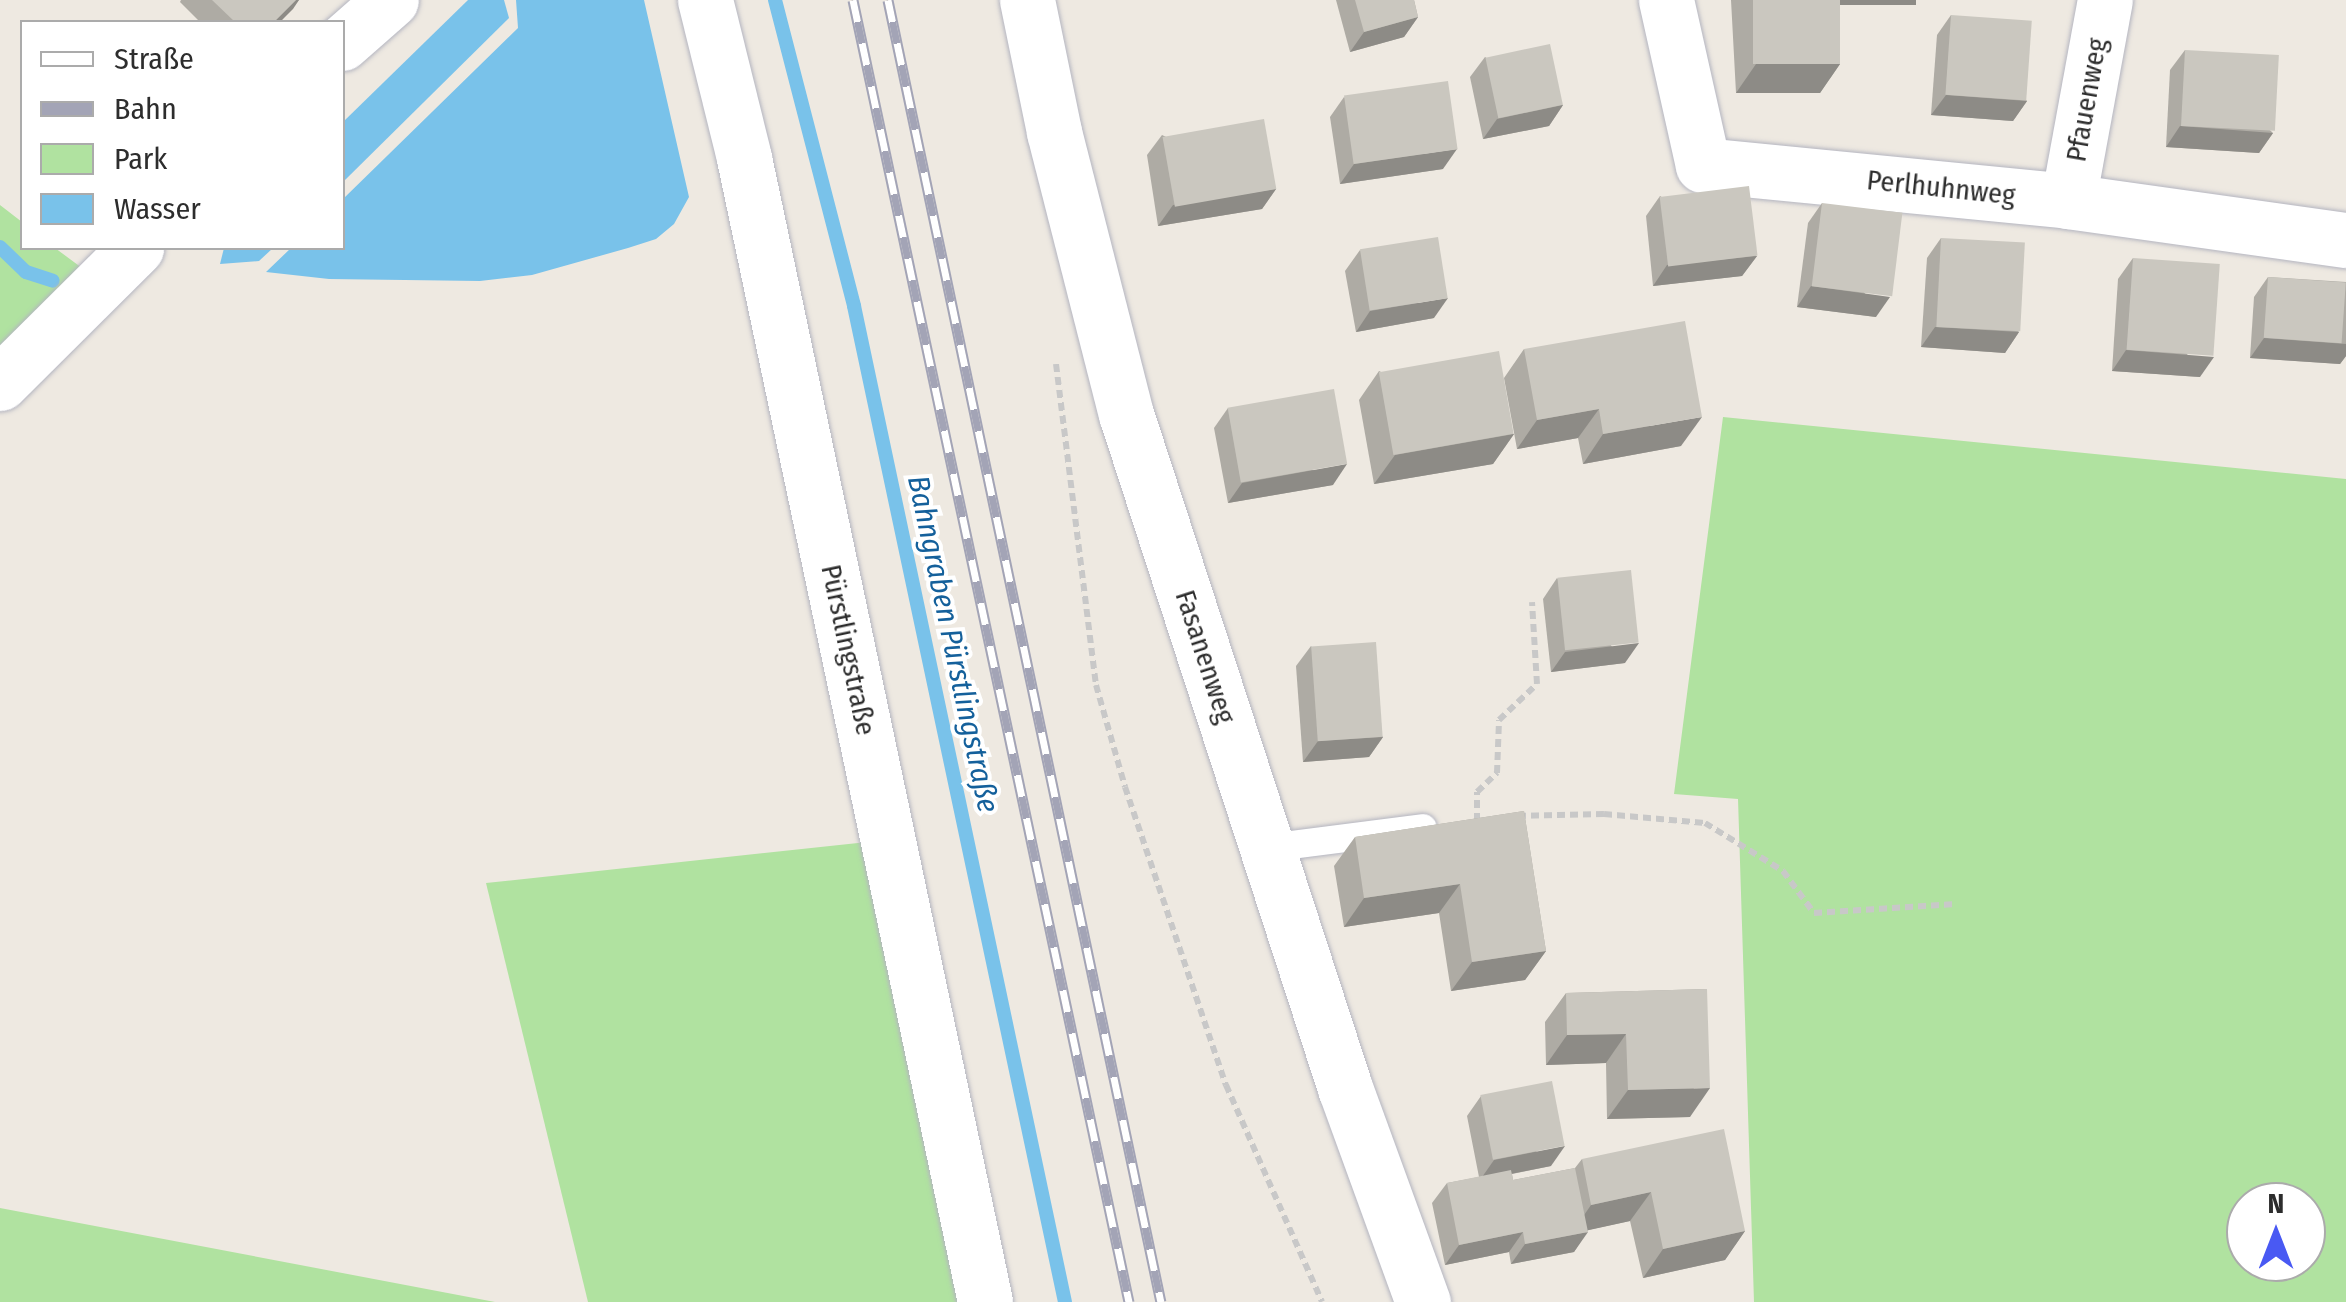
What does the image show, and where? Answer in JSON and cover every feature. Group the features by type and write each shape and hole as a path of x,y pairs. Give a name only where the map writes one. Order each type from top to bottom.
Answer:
{"street":[{"path":"345,40 392,0"},
{"name":"Pürstlingstraße","path":"706,0 744,158 985,1302"},
{"name":"Fasanenweg","path":"1027,0 1054,132 1126,414 1345,1088 1423,1302"},
{"name":"Perlhuhnweg","path":"1666,0 1704,165 2068,200 2346,240"},
{"name":"Pfauenweg","path":"2068,200 2105,0"},
{"path":"0,383 134,250"}],"lane":[{"path":"1266,848 1514,816"}],"path":[{"path":"1055,351 1096,685 1110,736 1226,1085 1322,1302"},
{"path":"1477,821 1477,792 1497,772 1499,720 1537,684 1532,602"},
{"path":"1514,816 1604,814 1705,823 1783,871 1814,913 1956,904"}],"green space":[{"path":"0,205 20,220 20,250 58,250 82,268 0,347"},
{"path":"1723,417 2346,479 2346,1302 1754,1302 1738,799 1674,794"},
{"path":"886,840 984,1302 588,1302 486,883"},
{"path":"0,1208 495,1302 0,1302"}],"water":[{"path":"468,0 504,0 509,18 345,180 345,120"},
{"path":"516,0 644,0 689,197 674,224 656,239 532,275 480,281 329,279 266,272 289,250 345,250 345,197 518,28"},
{"path":"224,250 271,250 259,261 220,264"}],"building":[{"path":"212,0 296,0 276,20 233,20"},
{"path":"1355,0 1414,0 1418,17 1364,32"},
{"path":"1753,0 1840,0 1840,64 1753,64"},
{"path":"1951,15 2032,21 2026,100 1945,95"},
{"path":"1550,44 1563,105 1498,118 1485,58"},
{"path":"2185,50 2279,55 2275,131 2181,126"},
{"path":"1448,81 1458,149 1354,164 1344,96"},
{"path":"1264,119 1276,189 1175,207 1163,137"},
{"path":"1749,186 1758,255 1668,266 1660,197"},
{"path":"1822,203 1902,213 1892,296 1812,286"},
{"path":"1438,237 1448,298 1370,311 1360,249"},
{"path":"1941,238 2025,242 2020,331 1936,327"},
{"path":"2133,258 2220,264 2213,356 2127,350"},
{"path":"2268,277 2346,282 2342,343 2264,338"},
{"path":"1685,321 1702,417 1603,434 1599,409 1537,420 1524,349"},
{"path":"1499,351 1514,434 1393,455 1379,372"},
{"path":"1334,389 1347,464 1241,483 1228,408"},
{"path":"1631,570 1639,643 1565,650 1557,578"},
{"path":"1376,642 1383,737 1318,741 1311,647"},
{"path":"1524,811 1546,951 1472,962 1460,884 1364,898 1355,837"},
{"path":"1707,989 1710,1088 1628,1090 1626,1034 1567,1035 1566,993"},
{"path":"1552,1081 1565,1146 1493,1160 1480,1095"},
{"path":"1724,1129 1745,1231 1663,1249 1651,1192 1591,1205 1582,1159"},
{"path":"1575,1168 1588,1232 1525,1244 1523,1232 1459,1245 1447,1183 1511,1170 1513,1180"}],"waterway":[{"name":"Bahngraben Pürstlingstraße","path":"775,0 854,306 1065,1302"},
{"path":"0,247 26,272 53,281"}],"railway":[{"path":"853,0 1129,1302"},
{"path":"888,0 1161,1302"}]}
